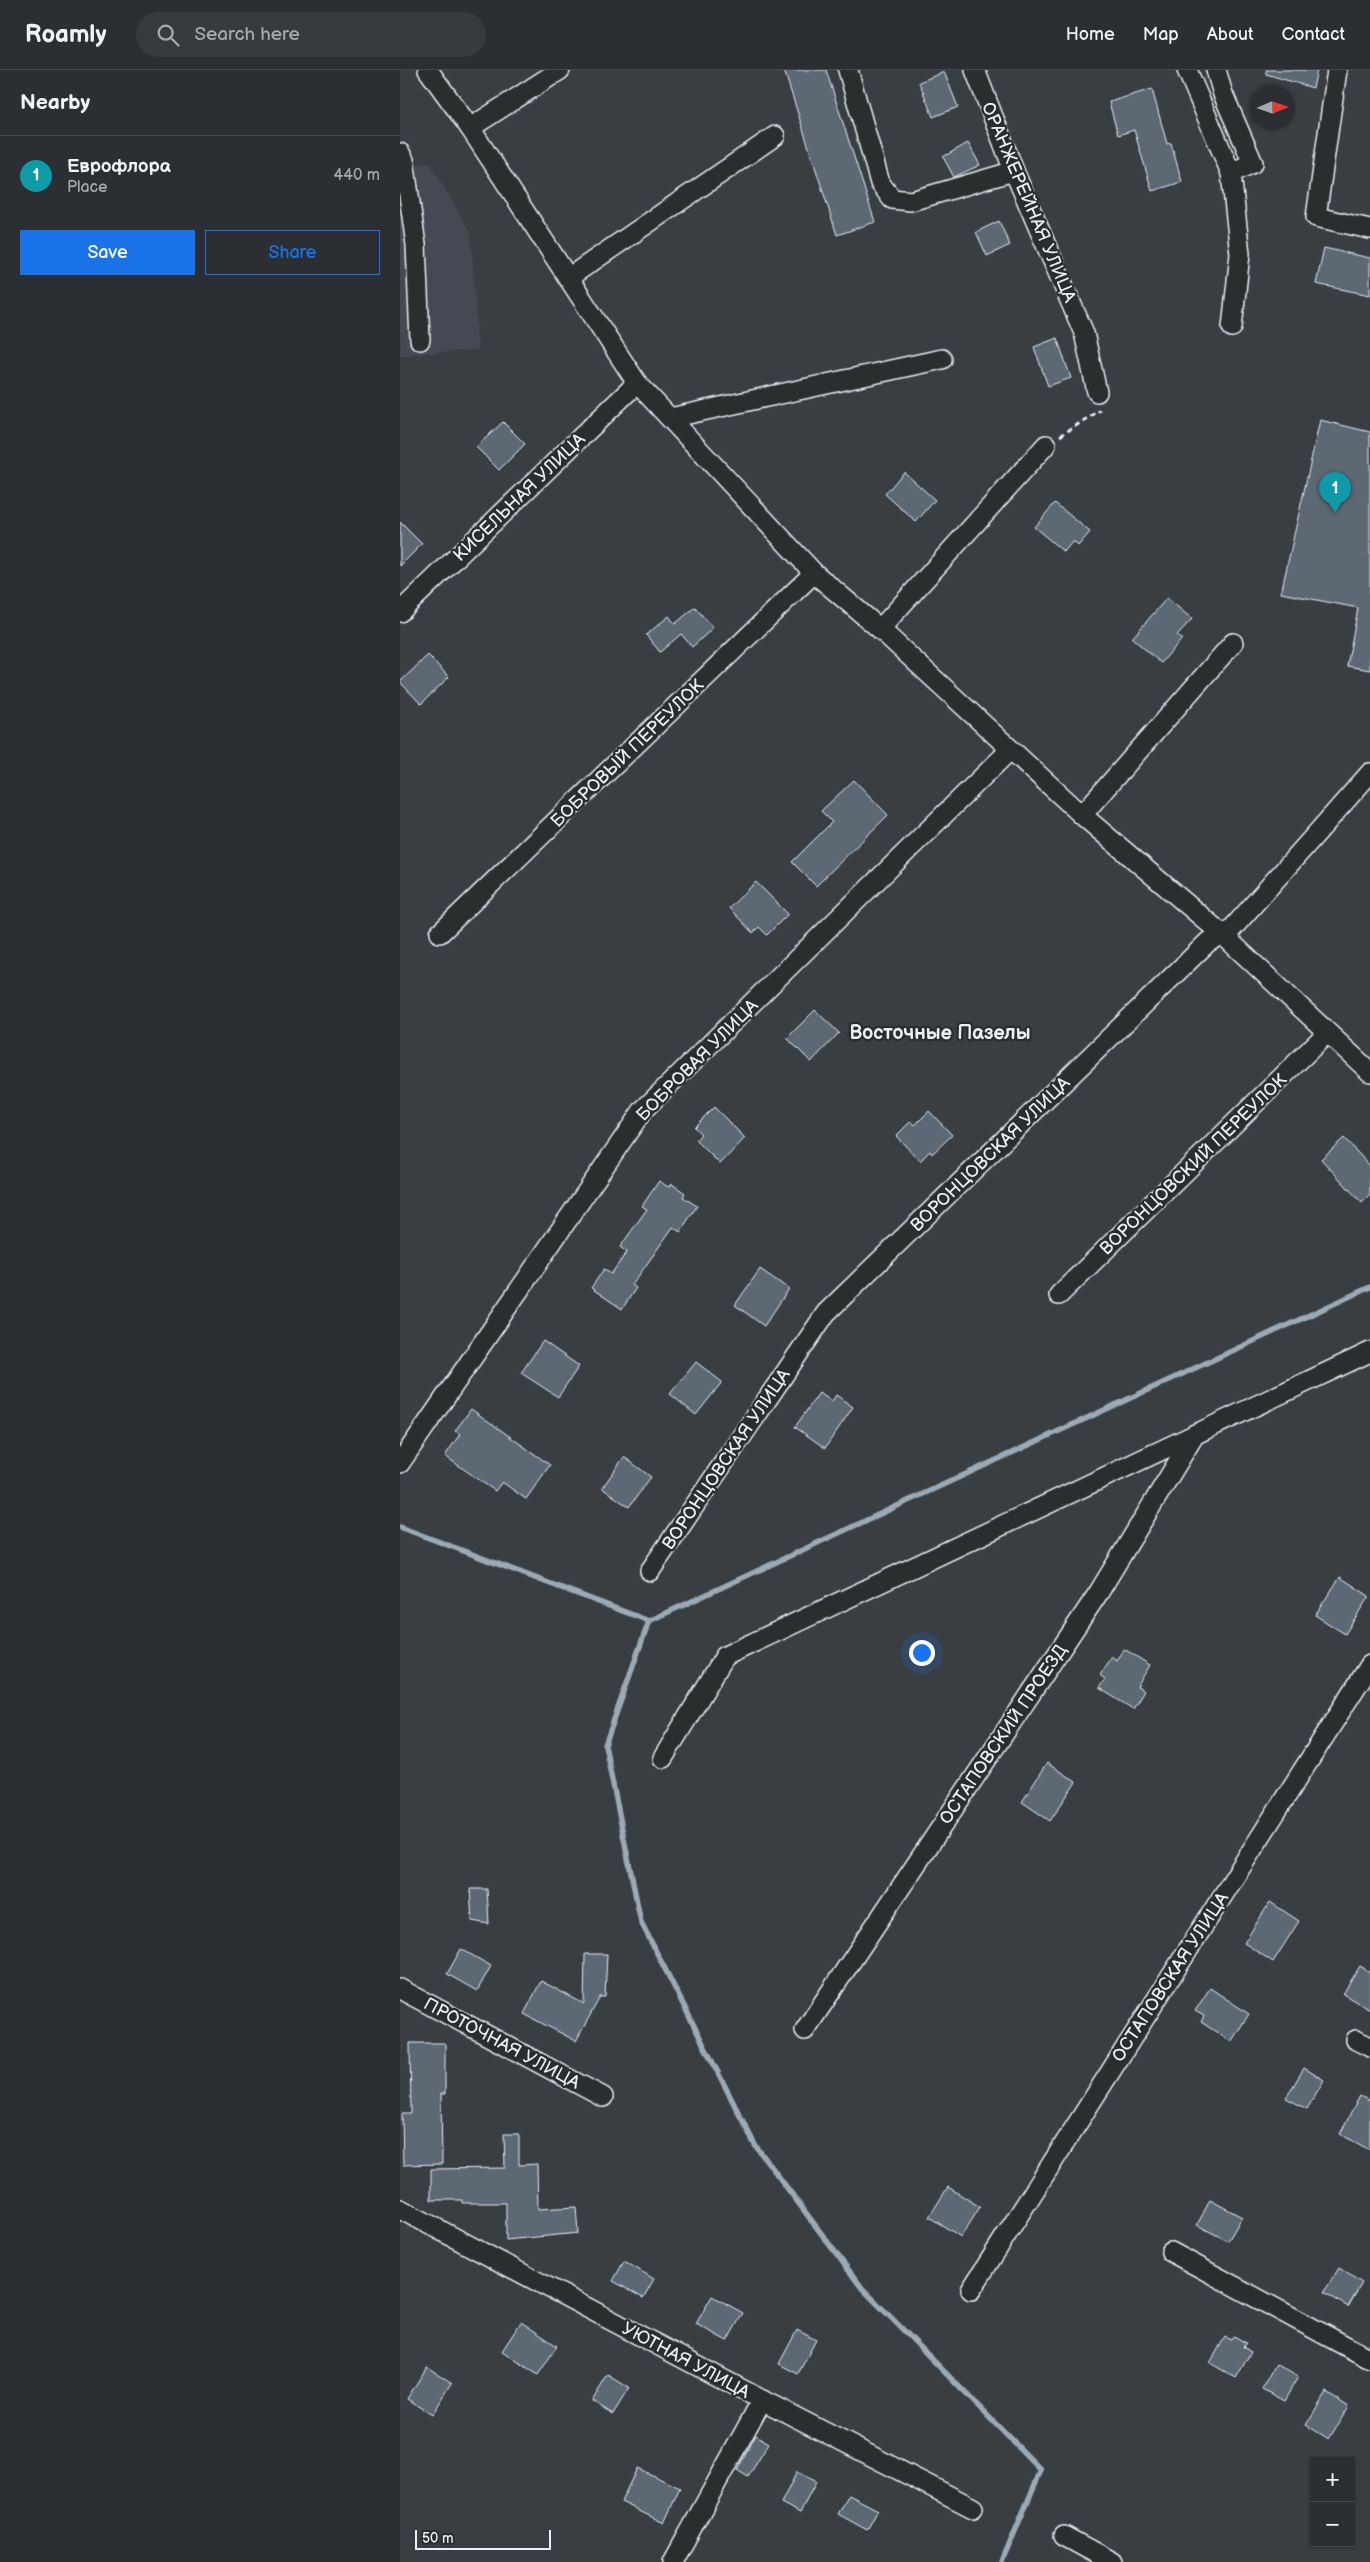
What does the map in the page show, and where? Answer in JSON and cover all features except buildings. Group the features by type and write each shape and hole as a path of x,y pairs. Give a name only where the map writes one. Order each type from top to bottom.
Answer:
{"street":[{"path":"428,70 470,128 637,383 814,573 880,629 1082,815 1223,935 1370,1072"},
{"path":"470,128 560,70"},
{"path":"848,70 880,183 892,199 911,201 1014,171"},
{"name":"ОРАНЖЕРЕЙНАЯ УЛИЦА","path":"975,70 1014,171 1084,333 1097,392"},
{"path":"1187,70 1231,173 1240,254 1232,327"},
{"path":"1216,70 1223,94 1253,163 1231,173"},
{"path":"1337,70 1316,217 1370,229"},
{"path":"568,278 776,136"},
{"path":"400,154 404,160 416,245 420,340"},
{"path":"670,418 942,359"},
{"name":"КИСЕЛЬНАЯ УЛИЦА","path":"400,612 637,383"},
{"path":"880,629 1046,445"},
{"name":"БОБРОВЫЙ ПЕРЕУЛОК","path":"440,933 814,573"},
{"path":"1082,815 1234,643"},
{"name":"БОБРОВАЯ УЛИЦА","path":"400,1462 643,1110 1010,750"},
{"name":"ВОРОНЦОВСКАЯ УЛИЦА","path":"650,1571 826,1313 1208,942 1231,930 1370,773"},
{"name":"ВОРОНЦОВСКИЙ ПЕРЕУЛОК","path":"1059,1295 1327,1033"},
{"path":"663,1758 725,1656 1370,1352"},
{"name":"ОСТАПОВСКИЙ ПРОЕЗД","path":"805,2030 1099,1592 1195,1434"},
{"name":"ОСТАПОВСКАЯ УЛИЦА","path":"971,2290 1370,1665"},
{"name":"ПРОТОЧНАЯ УЛИЦА","path":"400,1990 604,2097"},
{"name":"УЮТНАЯ УЛИЦА","path":"400,2209 762,2400 973,2508"},
{"path":"1171,2252 1370,2359"},
{"path":"675,2561 762,2400"},
{"path":"1064,2536 1092,2557 1112,2562"}],"path":[{"path":"1046,445 1100,411 1097,392"}],"shaded area":[{"path":"430,163 471,233 478,350 400,355 400,166"}],"waterway":[{"path":"400,1527 649,1621 1370,1287"},
{"path":"649,1621 605,1745 641,1922 755,2145 862,2288 1041,2470 1002,2562"}],"place":[{"name":"Еврофлора","path":"1335,513"}],"district":[{"name":"Восточные Пазелы","path":"940,1032"}]}
